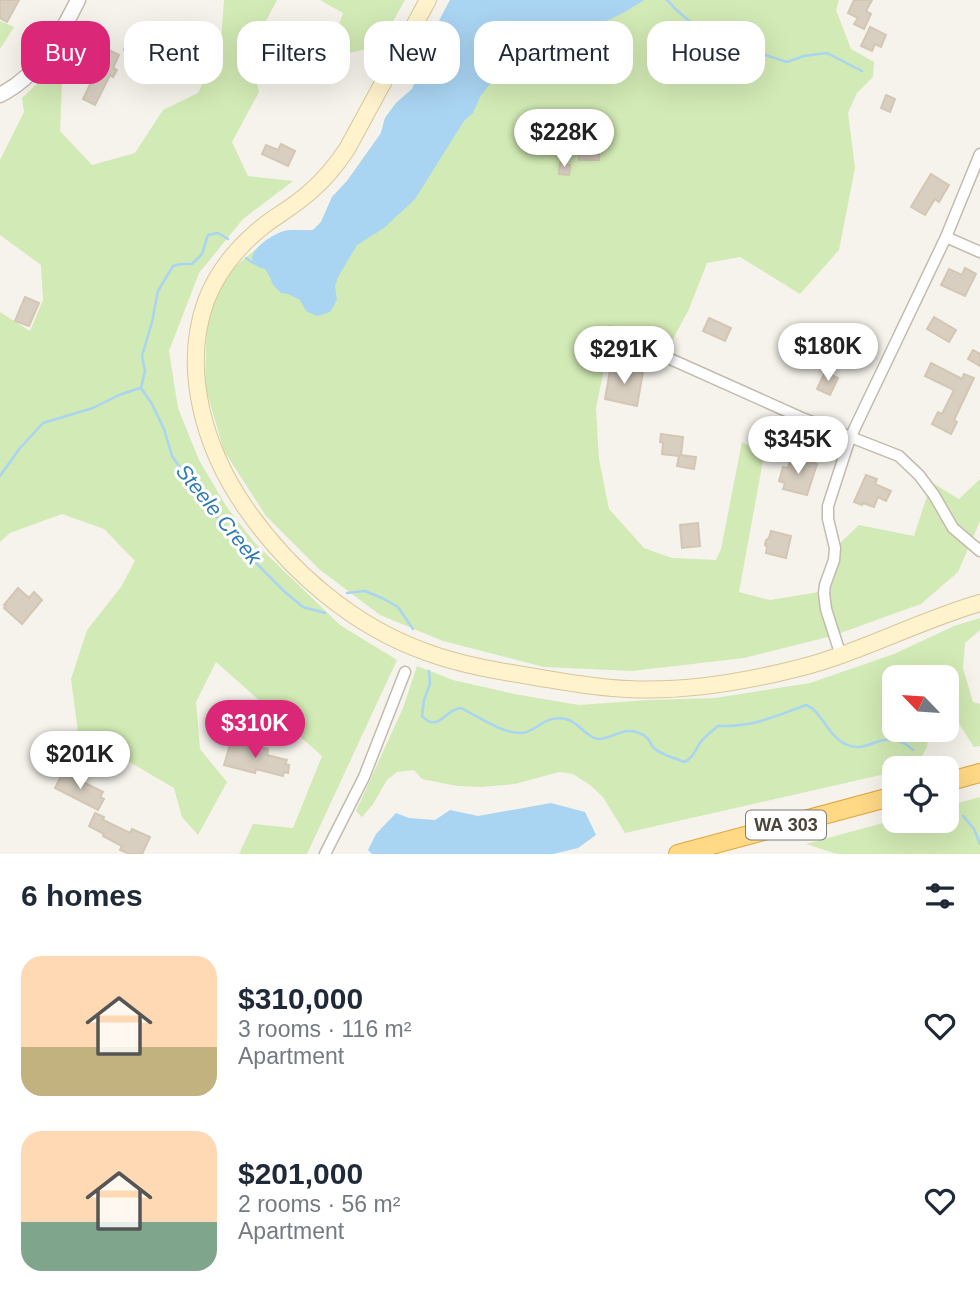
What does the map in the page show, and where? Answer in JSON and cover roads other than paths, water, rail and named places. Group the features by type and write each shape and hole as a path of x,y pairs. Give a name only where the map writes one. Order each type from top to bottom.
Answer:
{"highway":[{"path":"959,779 980,774"},
{"name":"WA 303","path":"678,854 882,799"}],"main road":[{"path":"428,0 339,162 310,193 240,246 227,262 208,297 197,336 198,387 211,442 237,496 262,531 288,560 334,601 387,635 422,651 457,662 606,687 651,689 747,680 841,656 980,603"}],"street":[{"path":"0,95 24,80 41,62 67,23 78,0"},
{"path":"841,656 826,609 824,593 835,548 828,519 828,506 850,438 946,237 980,154"},
{"path":"946,237 980,252"},
{"path":"610,332 802,418 899,457 919,475 953,528 980,551"},
{"path":"325,854 364,776 405,672"}],"water":[{"path":"450,0 644,0 606,21 474,21 474,84 490,84 415,199 384,228 357,245 338,277 335,286 337,300 330,312 317,316 306,311 300,300 281,293 273,285 265,269 252,260 253,255 257,248 278,233 287,230 313,230 321,222 332,197 347,181 381,133 385,118 414,84 460,84 460,21 439,21"},
{"path":"551,803 585,812 596,835 578,848 553,854 372,854 368,850 376,834 396,813 409,818 435,820 450,810 478,816"}],"waterway":[{"path":"667,0 693,24 738,46 787,62 804,56 827,53 862,71"},
{"path":"141,388 145,371 142,356 158,291 173,266 192,264 202,254 208,235 218,233 228,239"},
{"path":"246,258 253,263"},
{"path":"0,476 20,448 43,423 93,408 140,388"},
{"name":"Steele Creek","path":"141,388 164,429 172,456 241,548 303,607 325,613"},
{"name":"Steele Creek","path":"347,593 365,591 382,598 398,607 413,629"},
{"name":"Steele Creek","path":"429,671 430,684 422,716 433,722 461,708 498,727 521,733 552,719 566,719 598,739 625,731 640,733 657,750 684,762 718,726 753,723 806,705 816,712 834,735 845,744 862,747 894,740 913,750"},
{"name":"Steele Creek","path":"963,816 974,829 980,844"}]}
